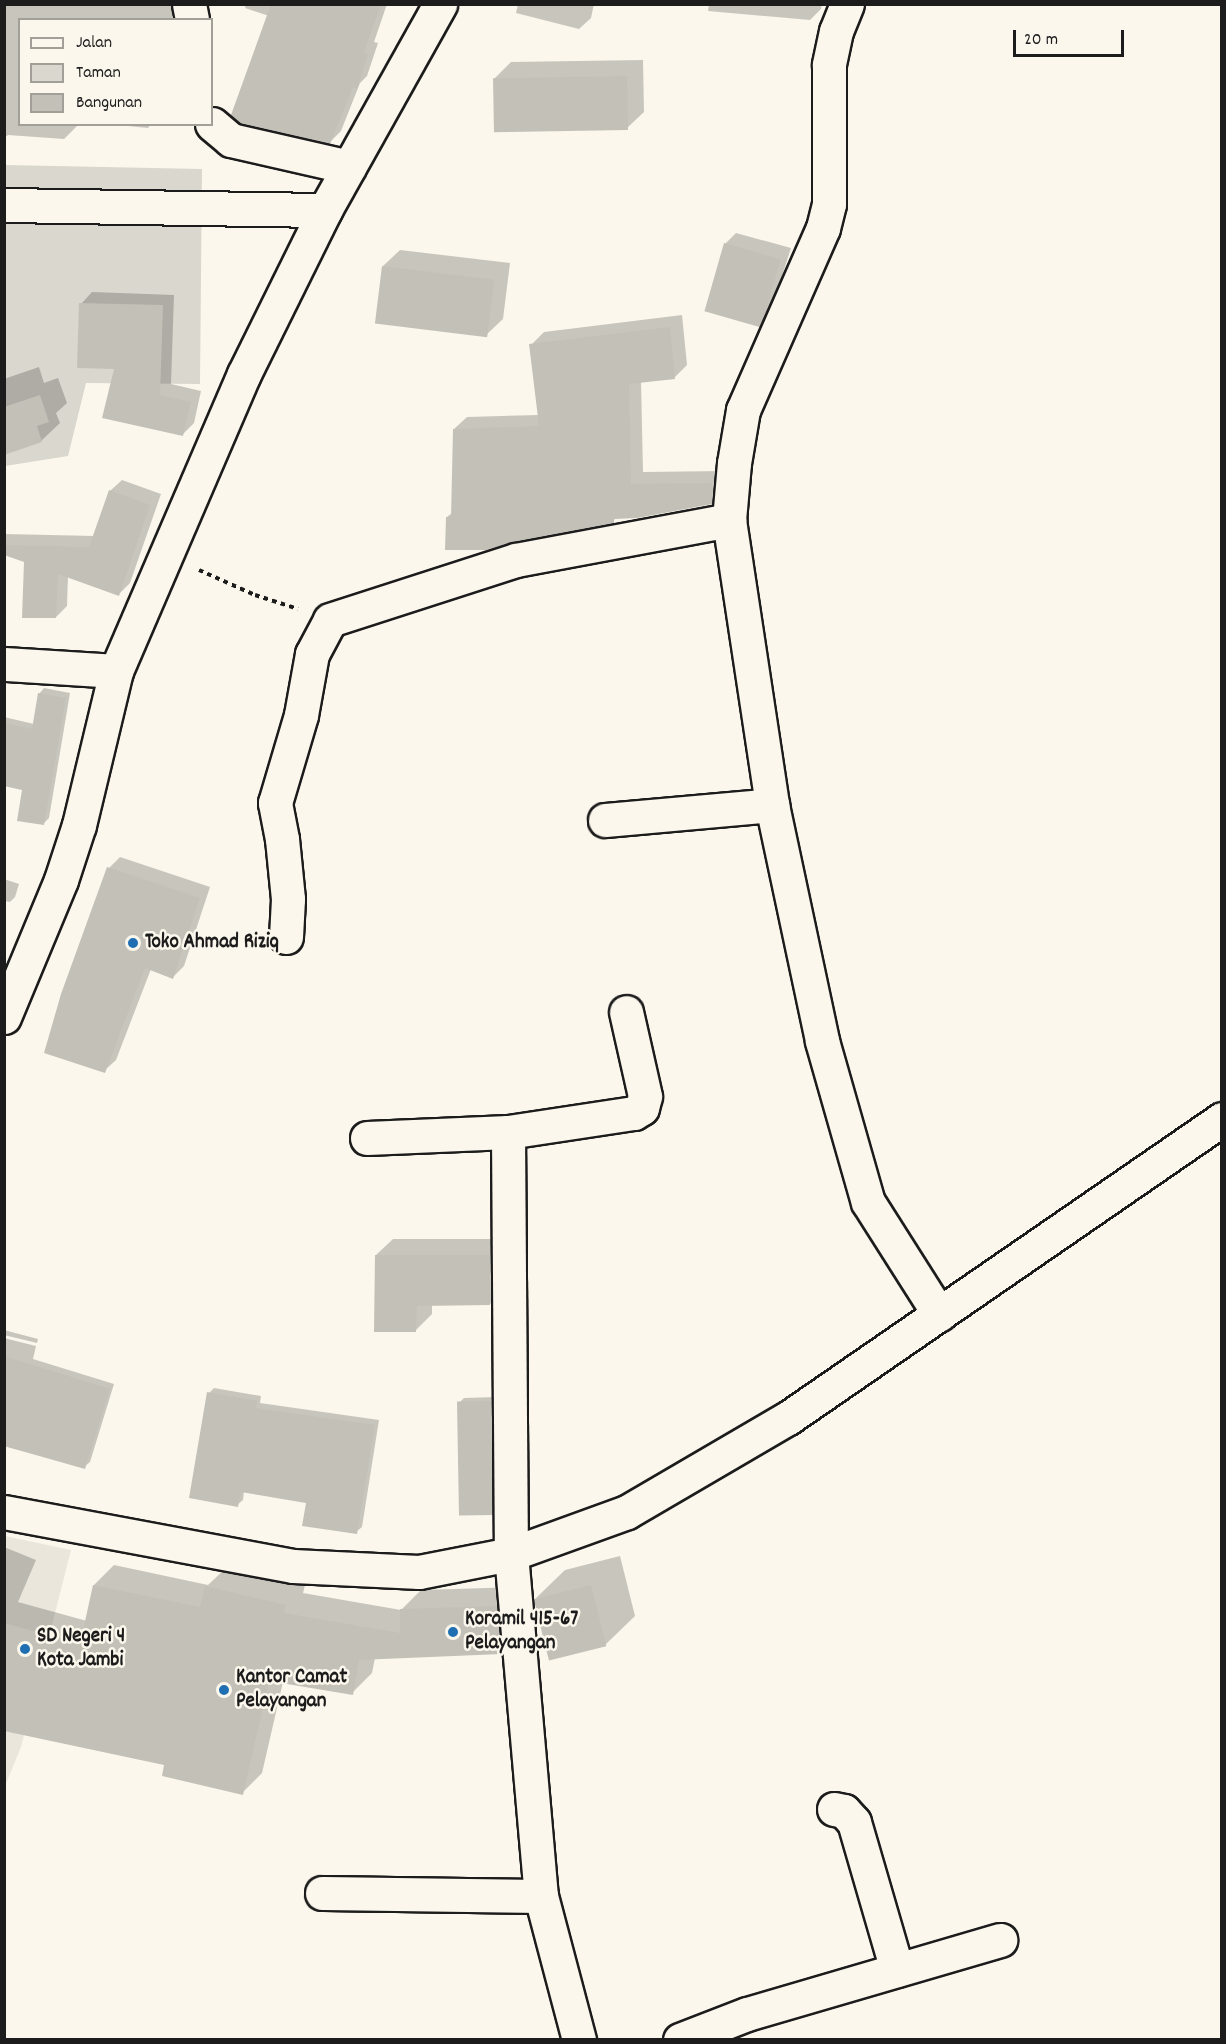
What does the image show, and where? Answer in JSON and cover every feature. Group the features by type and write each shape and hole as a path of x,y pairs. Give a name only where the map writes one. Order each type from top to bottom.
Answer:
{"street":[{"path":"4,1017 61,880 80,825 116,671 244,374 325,210 440,4"},
{"path":"847,4 836,31 829,64 829,204 823,228 743,410 734,463 729,520 772,805 822,1041 868,1202 939,1314"},
{"path":"213,125 231,140 349,167"},
{"path":"4,205 325,210"},
{"path":"286,938 288,899 282,839 275,803 301,715 312,654 330,620 516,560 729,520"},
{"path":"4,664 116,671"},
{"path":"605,820 772,805"},
{"path":"367,1138 508,1132 634,1113 642,1107 645,1096 626,1012"},
{"path":"4,1512 294,1566 418,1572 511,1554 627,1512 788,1418 1221,1119"},
{"path":"508,1132 511,1554 541,1896 579,2040"},
{"path":"834,1809 843,1811 854,1822 897,1970"},
{"path":"322,1893 541,1896"},
{"path":"680,2040 747,2014 1000,1940"}],"path":[{"path":"167,555 255,595 330,620"}],"shaded area":[{"name":"SD Negeri 4 Kota Jambi","path":"5,1536 71,1550 21,1747 5,1786"}],"green space":[{"path":"5,165 202,169 200,384 86,383 68,456 5,466"}],"building":[{"path":"271,4 381,4 364,52 368,54 357,89 353,87 330,144 240,123 231,115"},
{"path":"627,76 628,130 494,132 493,78"},
{"path":"724,243 781,259 761,328 704,311"},
{"path":"382,266 494,280 487,337 375,324"},
{"path":"79,303 163,305 160,395 191,402 183,436 102,418 114,369 77,368"},
{"path":"670,327 675,379 629,384 631,484 712,483 712,504 637,518 614,519 614,523 513,542 486,550 445,550 446,517 451,517 453,429 539,426 529,344"},
{"path":"40,395 49,422 37,426 42,442 4,455 4,407"},
{"path":"109,490 150,505 119,596 58,574 56,618 22,618 24,562 4,555 4,545 89,547"},
{"path":"38,693 66,698 44,825 17,821 22,790 4,786 4,723 32,729"},
{"path":"107,867 200,898 173,979 145,968 105,1073 44,1053 61,994"},
{"path":"375,1255 490,1255 490,1305 417,1306 416,1332 374,1332"},
{"path":"4,1356 110,1389 85,1469 4,1446"},
{"path":"207,1392 257,1401 256,1408 375,1425 357,1534 302,1526 306,1503 241,1492 238,1507 189,1498"},
{"path":"491,1401 493,1515 459,1516 457,1402"},
{"path":"93,1585 200,1607 205,1586 286,1605 284,1613 400,1633 400,1609 497,1606 501,1654 359,1660 353,1695 269,1681 243,1795 162,1776 164,1765 4,1731 4,1623 80,1644"},
{"path":"591,1585 606,1646 549,1660 534,1599"}],"place":[{"name":"Toko Ahmad Riziq","path":"133,943"},
{"name":"Koramil 415-67 Pelayangan","path":"453,1632"},
{"name":"SD Negeri 4 Kota Jambi","path":"25,1649"},
{"name":"Kantor Camat Pelayangan","path":"224,1690"}]}
